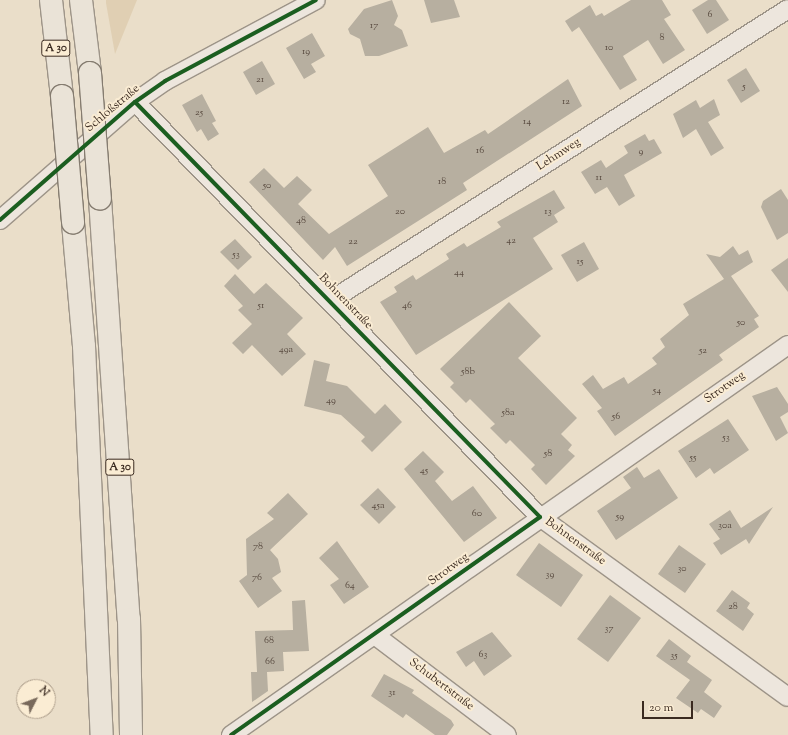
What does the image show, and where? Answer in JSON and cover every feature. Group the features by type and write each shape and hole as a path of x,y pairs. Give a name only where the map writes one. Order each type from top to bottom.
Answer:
{"highway":[{"name":"A 30","path":"51,0 62,96 84,346 102,735"},
{"name":"A 30","path":"81,0 90,73 100,199 128,596 131,735"}],"street":[{"name":"Schloßstraße","path":"0,220 135,102 164,81 315,0"},
{"name":"Lehmweg","path":"330,301 788,9"},
{"name":"Bohnenstraße","path":"135,102 540,517 788,697"},
{"name":"Strotweg","path":"230,735 376,636 540,517 788,345"},
{"name":"Schubertstraße","path":"376,636 507,735"}],"shaded area":[{"path":"106,0 137,0 115,54 106,3"}],"building":[{"path":"392,0 398,16 394,25 402,30 408,46 379,56 365,56 360,39 350,34 348,29 364,9"},
{"path":"424,0 454,0 460,17 431,23"},
{"path":"631,0 662,0 671,15 664,19 685,50 663,64 648,40 623,56 637,80 620,90 579,27 572,32 565,21 590,5 596,16 602,13 604,16"},
{"path":"708,0 716,0 729,20 707,34 692,10"},
{"path":"312,33 325,56 311,64 316,72 304,79 286,48"},
{"path":"262,61 275,84 256,95 243,72"},
{"path":"746,68 760,91 741,103 727,80"},
{"path":"568,79 582,106 463,183 467,190 347,266 335,247 323,260 249,182 264,168 284,188 297,176 312,190 298,204 329,234 388,196 368,165 428,127 444,153 485,130 488,134"},
{"path":"202,94 216,121 212,123 219,134 208,141 201,129 197,132 182,105"},
{"path":"714,99 720,115 708,122 724,148 711,156 696,129 683,138 673,114 696,100 700,108"},
{"path":"645,134 649,141 654,139 662,153 624,175 635,196 619,206 607,187 595,194 581,172 601,160 606,168 628,153 624,146"},
{"path":"781,189 788,200 788,233 777,240 761,207 763,201"},
{"path":"554,190 565,208 554,215 558,222 533,238 553,269 416,355 380,302 397,292 394,287 413,275 416,280 449,259 446,254 464,243 467,247 501,227 497,222"},
{"path":"235,239 252,257 238,270 220,252"},
{"path":"584,242 599,269 577,282 561,255"},
{"path":"733,246 739,255 748,250 753,262 731,276 759,316 754,319 759,327 719,355 723,360 615,436 597,411 602,408 582,384 593,375 603,389 624,377 628,384 657,364 652,358 665,347 660,339 689,315 683,304 724,279 706,254 720,257"},
{"path":"788,258 788,292 771,270"},
{"path":"235,274 254,294 266,283 303,318 287,334 306,354 282,376 252,345 243,354 232,343 252,324 238,310 243,306 224,286"},
{"path":"509,302 541,336 518,358 577,418 561,434 572,445 568,450 575,456 546,485 531,469 535,465 510,440 506,444 490,428 495,424 470,399 466,403 450,387 454,383 440,369"},
{"path":"314,360 330,364 326,381 347,386 375,414 385,404 402,422 372,452 361,441 365,437 341,415 304,406"},
{"path":"777,387 788,404 788,412 780,417 788,433 776,441 752,396"},
{"path":"728,419 749,450 714,474 710,468 696,478 678,451"},
{"path":"423,451 444,472 435,481 452,501 473,486 497,518 464,542 404,469"},
{"path":"637,467 644,478 659,469 678,498 616,540 597,511 631,488 623,477"},
{"path":"378,488 396,507 379,524 360,505"},
{"path":"288,493 308,514 270,550 278,559 281,572 272,578 282,591 258,608 239,581 247,575 246,539 274,519 267,513"},
{"path":"773,507 749,544 746,539 721,555 713,543 720,539 709,524 730,510 741,528"},
{"path":"337,541 369,587 344,604 330,585 339,579 319,558"},
{"path":"539,543 583,575 561,607 516,575"},
{"path":"679,545 706,564 685,593 658,574"},
{"path":"732,590 750,603 747,608 754,614 743,631 716,611"},
{"path":"610,595 641,618 608,662 577,639"},
{"path":"305,600 309,651 283,652 284,671 267,672 268,691 252,702 251,672 257,672 255,631 293,630 292,601"},
{"path":"492,632 512,656 484,676 474,661 466,667 456,652"},
{"path":"669,639 691,656 687,662 712,680 704,692 722,706 714,718 701,709 698,713 676,698 690,680 656,656"},
{"path":"384,674 414,690 412,693 451,720 454,725 447,735 435,735 406,714 403,718 371,696"}],"cycle path":[{"path":"0,220 135,102 165,81 316,0"},
{"path":"135,102 540,517 231,735"}]}
